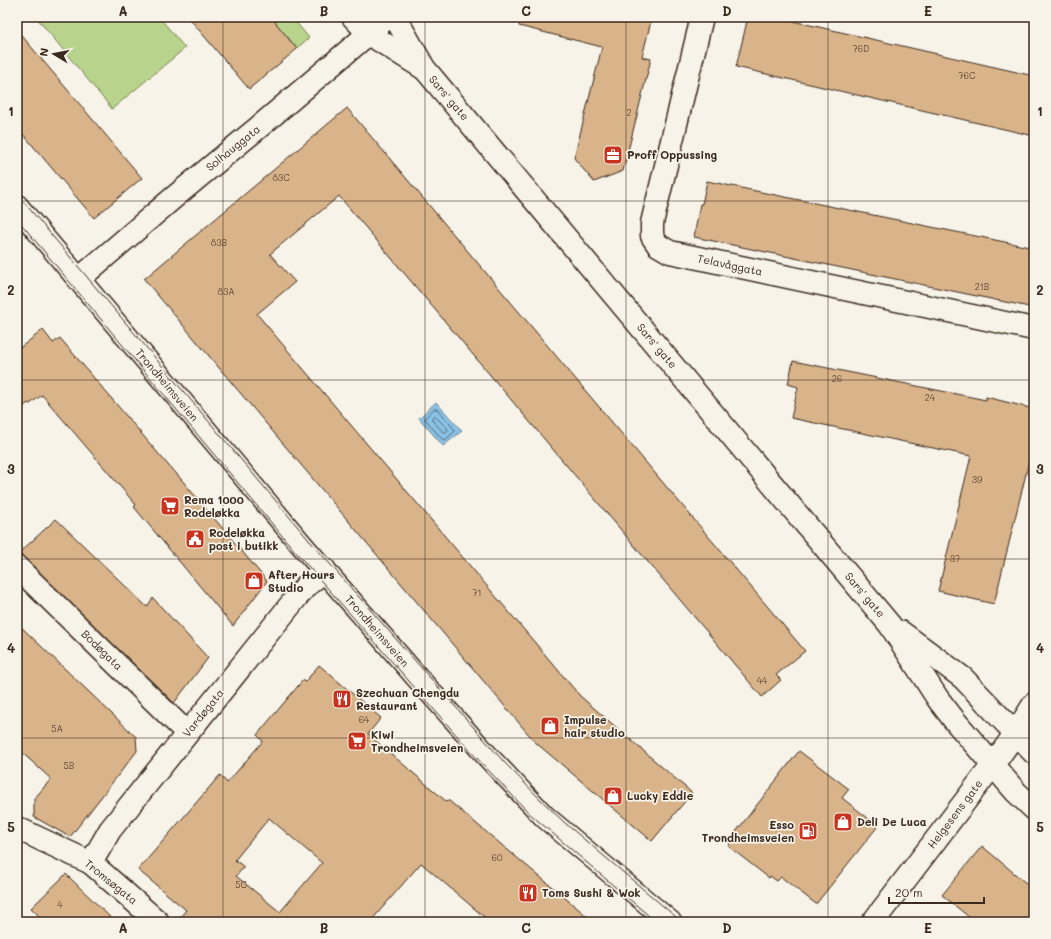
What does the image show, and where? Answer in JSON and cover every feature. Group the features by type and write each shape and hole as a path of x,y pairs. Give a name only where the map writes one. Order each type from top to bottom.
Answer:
{"street":[{"name":"Sars' gate","path":"353,17 369,34 424,68"},
{"name":"Solhauggata","path":"79,279 388,17"},
{"name":"Sars' gate","path":"395,17 424,68 890,625 938,699 992,766 1034,809"},
{"name":"Telavåggata","path":"702,17 652,223 652,236 658,245 670,252 1034,329"},
{"name":"Trondheimsveien","path":"17,206 422,683 527,799 545,817 670,922"},
{"name":"Bodøgata","path":"17,567 187,733"},
{"name":"Vardøgata","path":"91,863 110,830 187,733 306,586 325,570"},
{"name":"Sars' gate","path":"890,625 963,678 1034,753"},
{"name":"Helgesens gate","path":"873,922 992,766 1034,704"},
{"name":"Tromsøgata","path":"17,828 91,863 158,922"}],"green space":[{"path":"36,17 159,17 185,48 112,109"},
{"path":"270,17 292,17 309,38 297,48"}],"water":[{"path":"436,402 462,431 443,446 419,418"}],"building":[{"path":"188,17 271,17 297,49 249,89"},
{"path":"520,17 652,17 642,57 651,59 623,171 594,182 574,158 602,47 519,26"},
{"path":"748,17 775,17 1034,76 1034,136 736,67"},
{"path":"17,30 142,178 94,218 17,127"},
{"path":"347,108 805,651 776,675 781,680 762,697 339,196 270,254 295,282 257,314 580,696 692,793 652,841 535,742 144,279"},
{"path":"707,181 1034,248 1034,308 694,237 700,204 702,204"},
{"path":"43,330 53,343 60,338 267,581 233,626 134,507 136,505 42,395 30,404 28,403 17,412 17,350"},
{"path":"793,361 986,400 986,397 1034,409 1034,441 994,604 938,591 971,456 791,418 798,387 788,384"},
{"path":"56,519 147,607 153,598 208,658 174,703 19,553"},
{"path":"17,623 136,737 137,751 70,837 34,817 34,799 51,779 17,748"},
{"path":"319,665 381,718 368,734 447,802 448,800 594,922 490,922 421,863 370,922 176,922 186,910 138,870 220,775 227,783 263,741 257,735 303,680 305,682","holes":["269,818 322,863 280,912 236,876 244,867 235,860"]},
{"path":"799,751 849,789 842,798 878,826 816,904 781,877 777,881 770,876 769,878 728,846 730,844 728,842"},
{"path":"982,846 1034,890 1034,922 975,922 942,895"},
{"path":"66,874 115,922 45,922 31,908"}],"tram line":[{"path":"17,194 308,539 504,762 566,824 682,922"},
{"path":"17,219 294,550 473,754 529,813 656,922"}],"place":[{"name":"Proff Oppussing","path":"613,155"},
{"name":"Rema 1000 Rodeløkka","path":"170,506"},
{"name":"Rodeløkka post i butikk","path":"195,539"},
{"name":"After Hours Studio","path":"254,581"},
{"name":"Szechuan Chengdu Restaurant","path":"342,699"},
{"name":"Impulse hair studio","path":"550,726"},
{"name":"Kiwi Trondheimsveien","path":"357,741"},
{"name":"Lucky Eddie","path":"613,796"},
{"name":"Deli De Luca","path":"843,822"},
{"name":"Esso Trondheimsveien","path":"808,831"},
{"name":"Toms Sushi & Wok","path":"528,893"}]}
